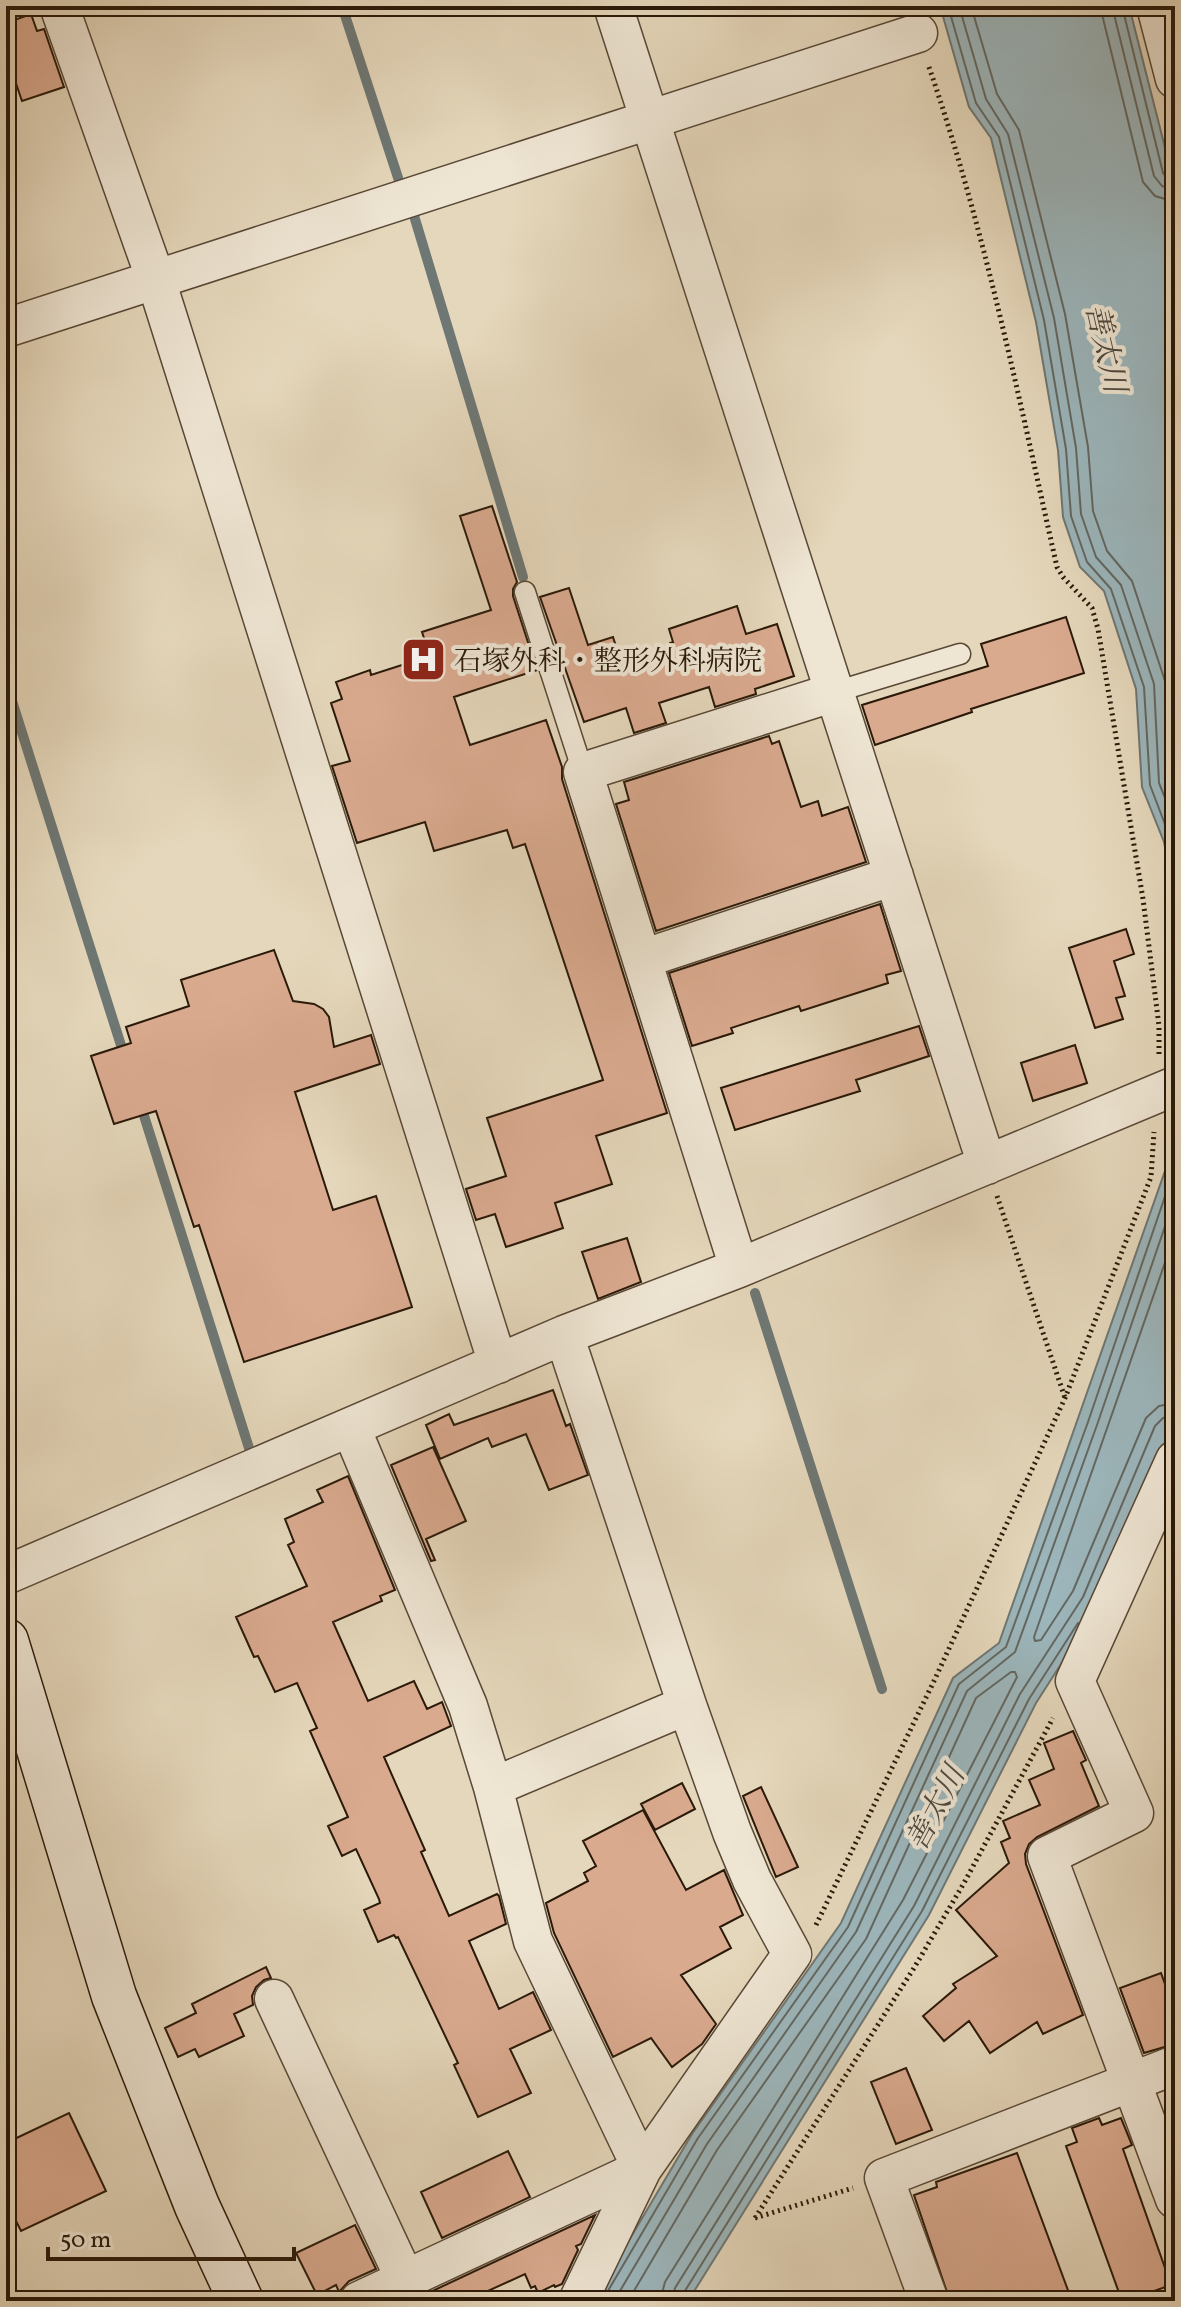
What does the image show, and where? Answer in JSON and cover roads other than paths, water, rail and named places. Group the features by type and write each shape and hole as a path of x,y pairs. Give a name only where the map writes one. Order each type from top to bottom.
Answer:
{"street":[{"path":"59,6 156,280 498,1364"},
{"path":"613,6 987,1165"},
{"path":"1156,6 1175,79"},
{"path":"6,328 918,33"},
{"path":"739,1268 583,772 835,692"},
{"path":"642,959 894,876"},
{"path":"6,1575 564,1335 739,1268 1164,1091"},
{"path":"564,1335 732,1832 752,1880 792,1954 642,2169 578,2301"},
{"path":"351,1428 468,1706 493,1787 533,1941 642,2169"},
{"path":"1175,1460 1075,1681 1134,1813 1047,1856 1175,2199"},
{"path":"6,1641 114,1996 197,2206 241,2301"},
{"path":"493,1787 687,1705"},
{"path":"274,1999 405,2279"},
{"path":"929,2301 884,2178 1175,2065"},
{"path":"359,2301 642,2169"}],"lane":[{"path":"525,592 583,772"},
{"path":"835,692 960,654"}],"water":[{"name":"善太川","path":"940,6 1129,6 1175,187 1175,896 1164,842 1142,787 1136,689 1104,591 1080,567 1063,517 1058,450 1036,322 991,138 969,107"},
{"name":"善太川","path":"1175,994 1175,1425 1099,1605 1036,1703 929,1915 688,2301 593,2301 692,2134 841,1923 953,1678 999,1643 1166,1168 1170,1012"}],"waterway":[{"path":"342,6 402,190"},
{"path":"412,209 523,577"},
{"path":"6,682 125,1058"},
{"path":"140,1103 249,1448"},
{"path":"755,1293 882,1689"}],"place":[{"name":"石塚外科・整形外科病院","path":"423,660"}]}
